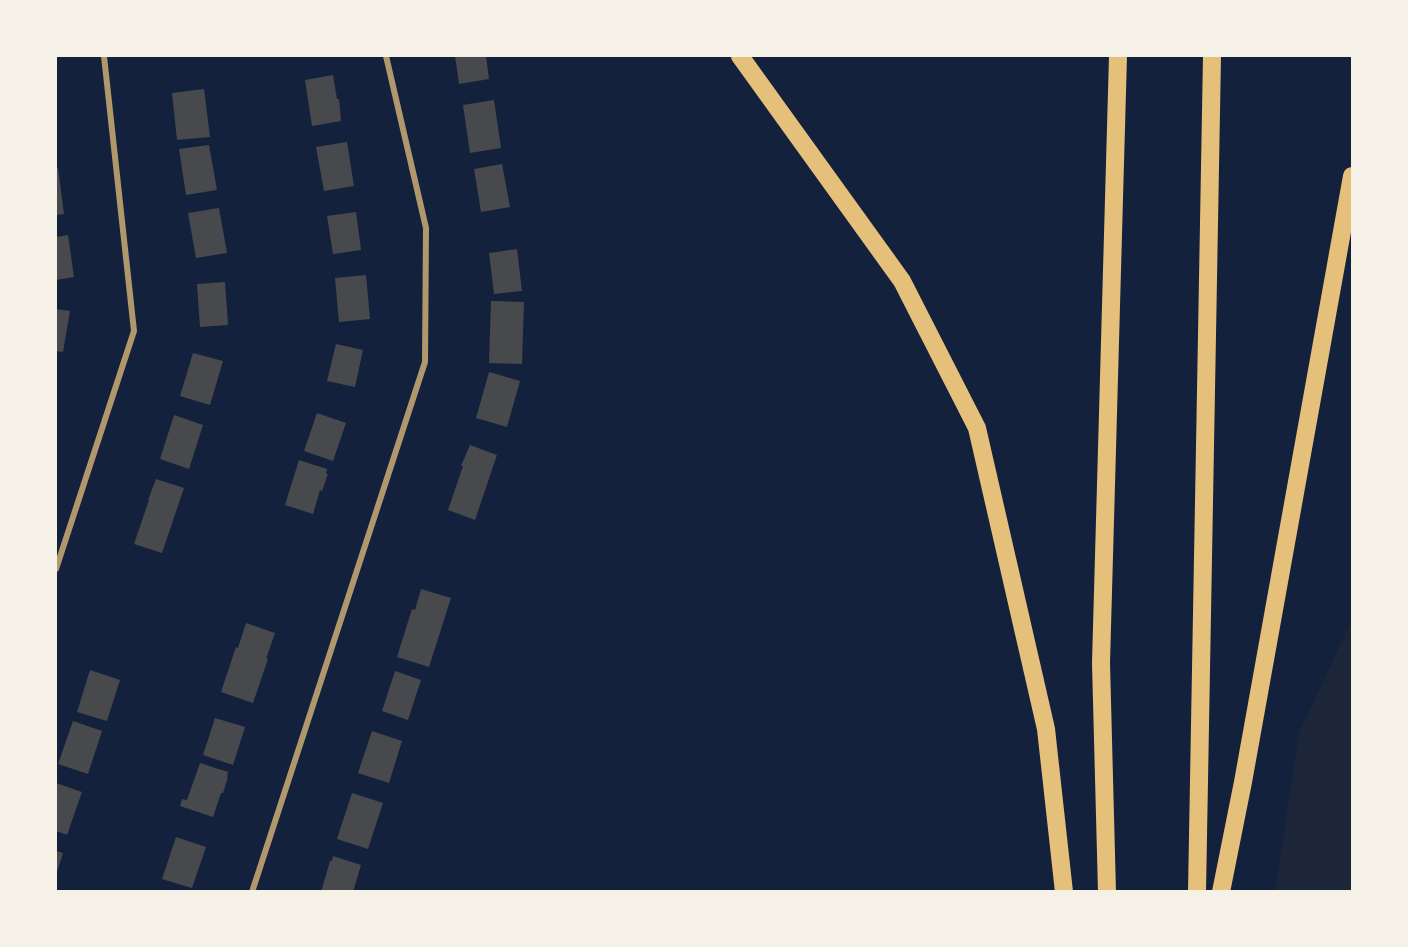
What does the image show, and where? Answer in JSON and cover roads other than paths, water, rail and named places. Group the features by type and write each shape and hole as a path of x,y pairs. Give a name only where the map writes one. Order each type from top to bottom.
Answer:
{"highway":[{"path":"740,56 902,281 977,428 1046,729 1064,891"},
{"path":"1107,891 1101,663 1118,56"},
{"path":"1197,891 1212,56"},
{"path":"1221,891 1243,782 1353,176"}],"street":[{"path":"56,569 134,331 104,56"},
{"path":"252,891 425,362 426,228 386,56"}]}
